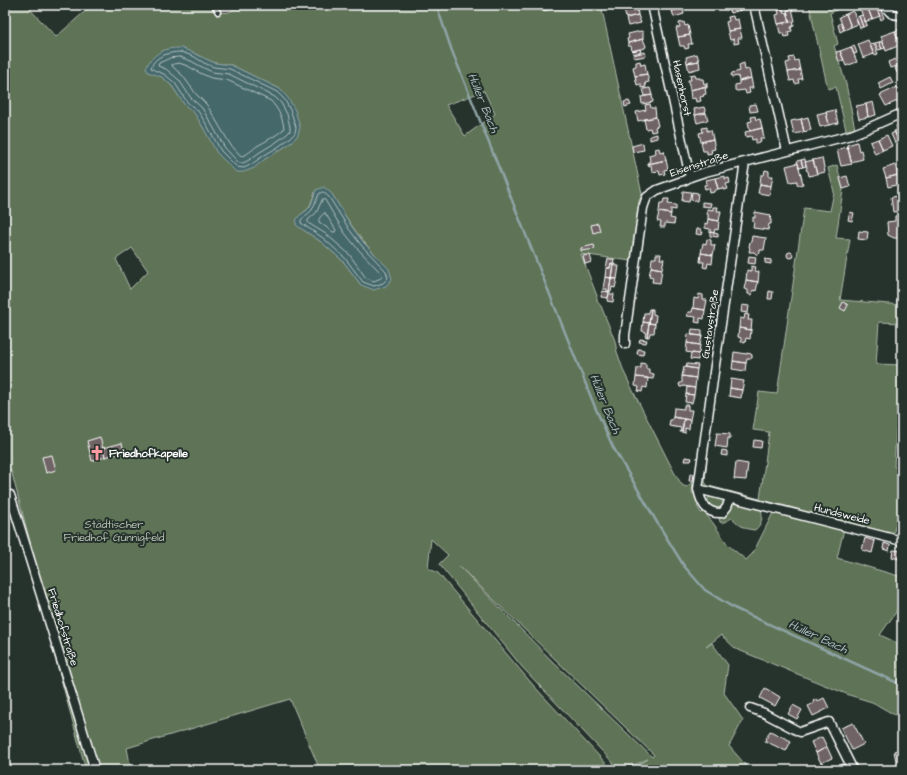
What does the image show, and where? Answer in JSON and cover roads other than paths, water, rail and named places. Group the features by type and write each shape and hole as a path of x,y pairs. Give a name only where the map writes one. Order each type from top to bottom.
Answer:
{"street":[{"name":"Hasenhorst","path":"652,5 690,177"},
{"path":"754,5 787,151"},
{"path":"885,5 891,14 902,15"},
{"name":"Eisenstraße","path":"625,344 643,208 647,197 657,190 705,172 851,135 902,113"},
{"name":"Gustavstraße","path":"698,489 745,162"},
{"path":"698,489 730,497 727,507 722,512 712,512 703,503 698,489"},
{"name":"Friedhofstraße","path":"5,496 10,495 95,770"},
{"name":"Hundsweide","path":"730,497 902,540"},
{"path":"750,708 764,713 800,732 829,722 853,770"}],"lane":[{"path":"214,5 218,12"}],"water":[{"path":"181,48 215,63 231,65 280,89 288,98 295,110 300,127 298,135 292,142 265,159 254,168 244,172 236,172 217,153 195,114 184,104 172,86 162,77 148,72 146,68 152,59 161,52"},
{"path":"324,187 332,194 352,227 364,243 389,269 392,279 386,286 374,290 361,285 343,261 320,241 296,225 297,219 310,206 316,190"}],"waterway":[{"name":"Hüller Bach","path":"438,5 439,13 452,51 595,407 613,447 684,566 705,590 734,608 902,685"}],"place":[{"name":"Friedhofkapelle","path":"97,453"}],"park label":[{"name":"Städtischer Friedhof Günnigfeld","path":"114,530"}]}
